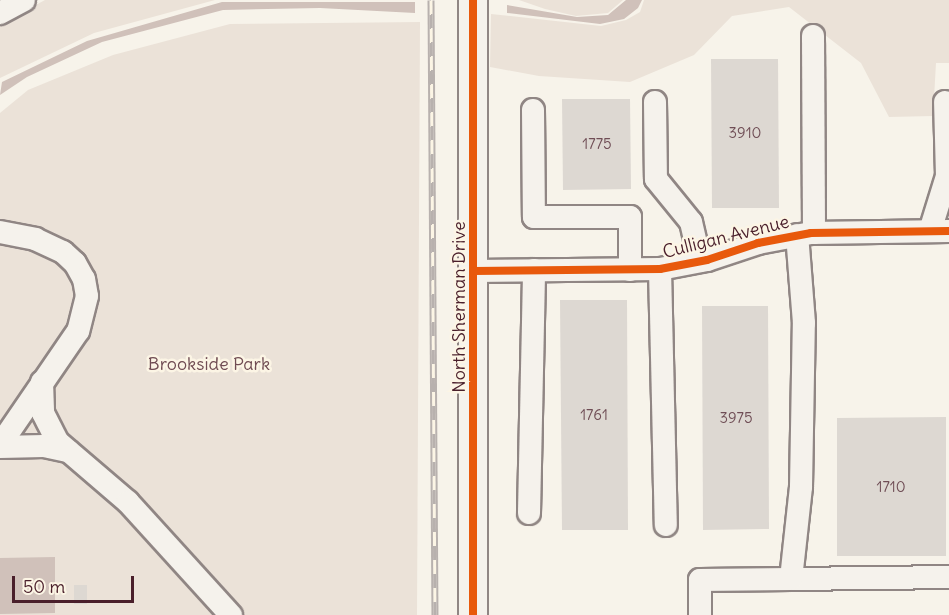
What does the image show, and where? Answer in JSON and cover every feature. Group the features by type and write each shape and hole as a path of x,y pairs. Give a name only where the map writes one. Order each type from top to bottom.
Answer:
{"main road":[{"name":"North Sherman Drive","path":"473,0 473,615"}],"street":[{"path":"0,13 24,0"},
{"path":"791,579 801,487 813,36"},
{"path":"655,102 656,179 691,222 700,261"},
{"path":"940,231 947,176 945,102"},
{"path":"533,110 534,217 630,217 630,270"},
{"name":"Culligan Avenue","path":"474,271 660,269 700,261 758,243 806,234 940,231"},
{"path":"0,232 35,239 63,252 75,263 84,279 87,296 78,332 0,446"},
{"path":"660,269 666,525"},
{"path":"529,513 534,270"},
{"path":"42,382 43,413 58,442 128,502 231,615"},
{"path":"0,446 44,446 68,451"},
{"path":"700,615 700,580 949,577"}],"green space":[{"path":"45,0 215,0 94,33 0,78 0,20 14,17"},
{"path":"519,0 623,0 608,13 576,16"},
{"path":"644,0 949,0 949,63 936,63 933,116 889,117 861,63 789,7 732,16 694,55 630,82 539,76 490,67 491,14 601,26 626,20 640,12"},
{"name":"Brookside Park","path":"420,22 417,615 0,615 0,113 28,90 113,55 230,24"}],"shaded area":[{"path":"626,0 642,0 638,8 624,19 600,24 507,13 507,5 577,17 608,15"},
{"path":"222,2 415,2 415,13 320,8 223,10 102,42 27,77 0,95 2,82 87,41"},
{"path":"55,557 55,613 0,614 0,558"}],"building":[{"path":"711,59 778,59 779,208 712,208"},
{"path":"562,99 630,99 631,189 563,190"},
{"path":"560,300 627,300 628,530 562,530"},
{"path":"702,306 768,306 769,529 703,530"},
{"path":"946,417 946,556 837,556 837,418"},
{"path":"74,585 87,585 87,604 74,604"}],"railway":[{"path":"431,0 435,615"}],"cycle path":[{"path":"473,0 473,615"},
{"path":"474,271 660,269 707,260 758,243 811,233 949,231"}]}
